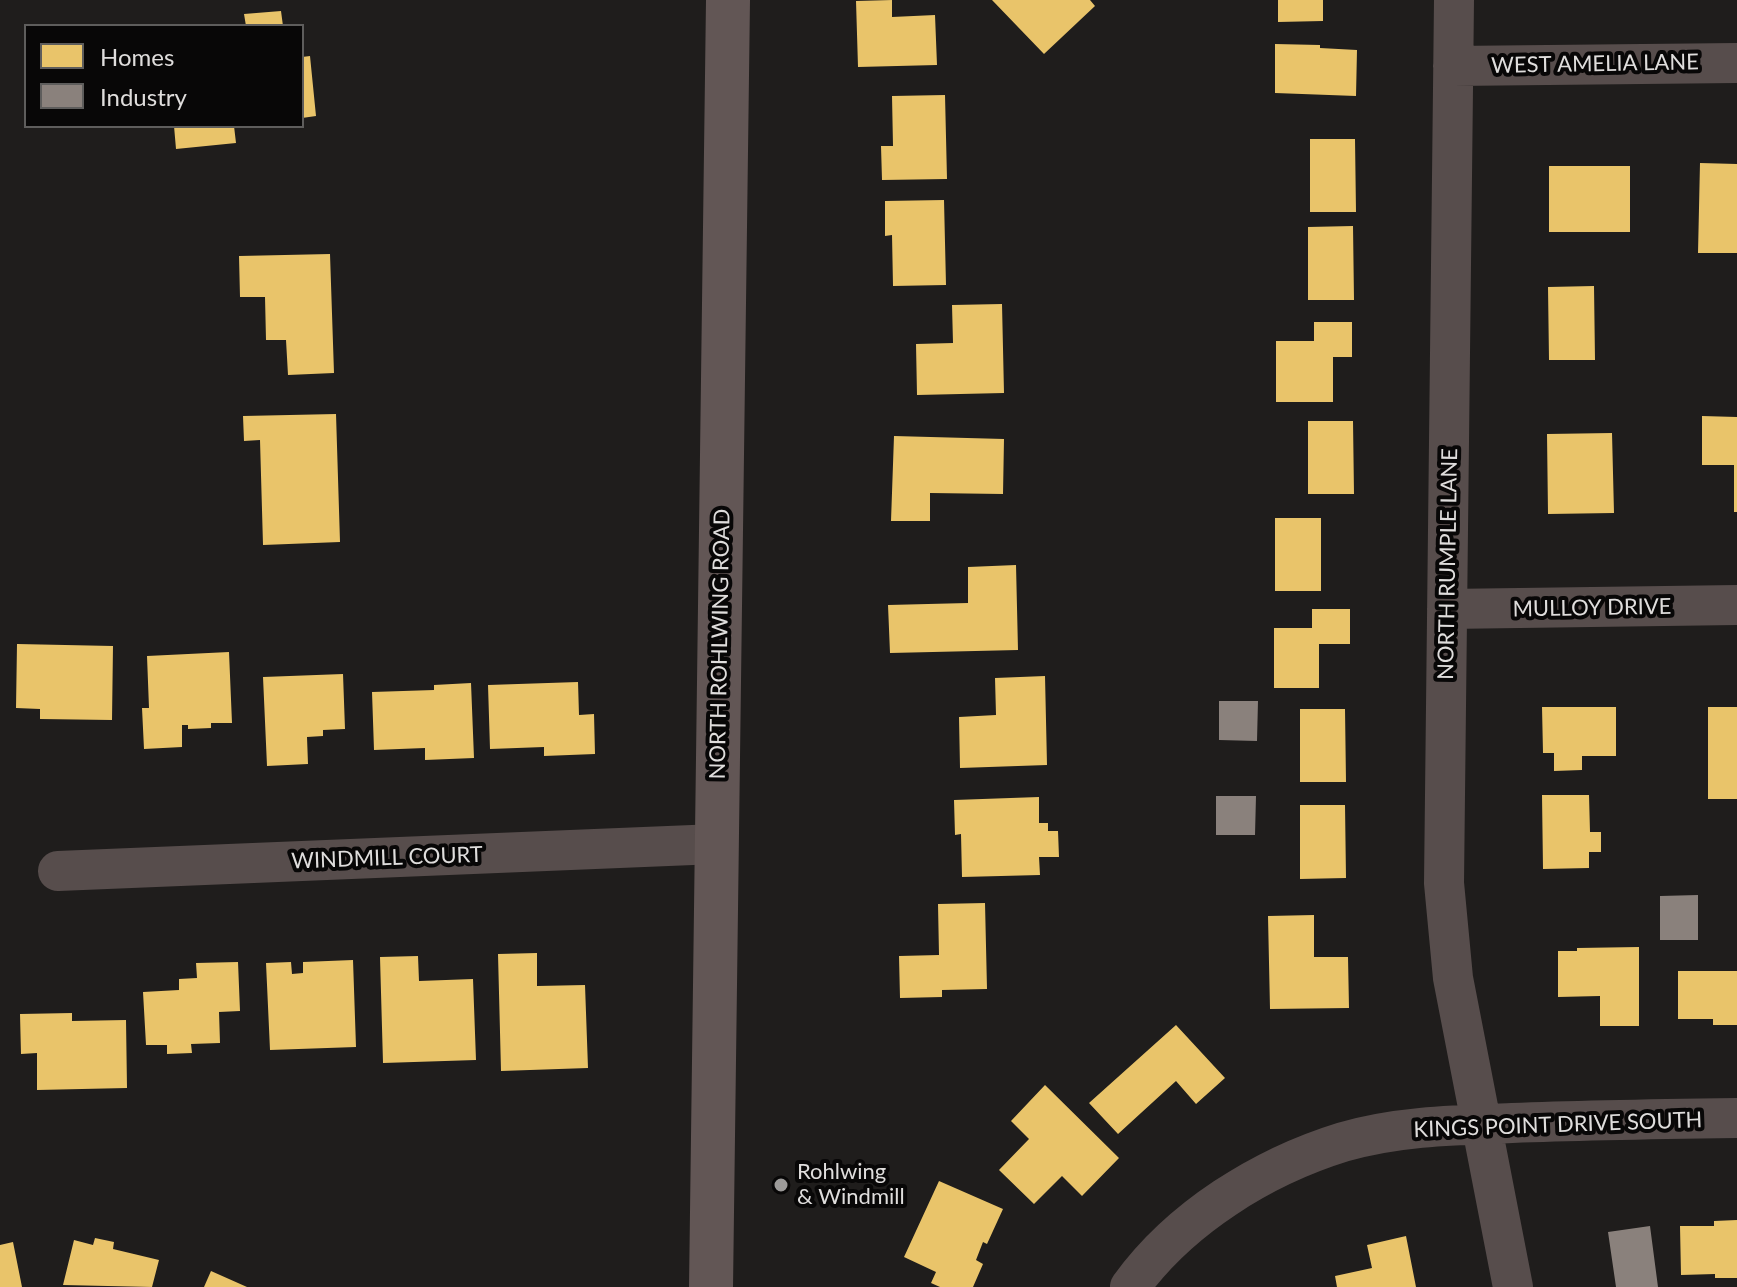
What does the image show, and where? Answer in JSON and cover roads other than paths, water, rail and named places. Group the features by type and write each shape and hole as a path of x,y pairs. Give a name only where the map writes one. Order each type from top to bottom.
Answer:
{"main road":[{"name":"NORTH ROHLWING ROAD","path":"711,1287 728,0"}],"street":[{"name":"NORTH RUMPLE LANE","path":"1454,0 1444,883 1453,978 1513,1287"},
{"name":"WEST AMELIA LANE","path":"1453,66 1737,63"},
{"name":"MULLOY DRIVE","path":"1447,609 1737,605"},
{"name":"WINDMILL COURT","path":"58,871 717,844"},
{"name":"KINGS POINT DRIVE SOUTH","path":"1133,1282 1175,1236 1210,1208 1300,1157 1345,1142 1433,1127 1480,1124 1737,1118"}],"place":[{"name":"Rohlwing & Windmill","path":"781,1185"}]}
